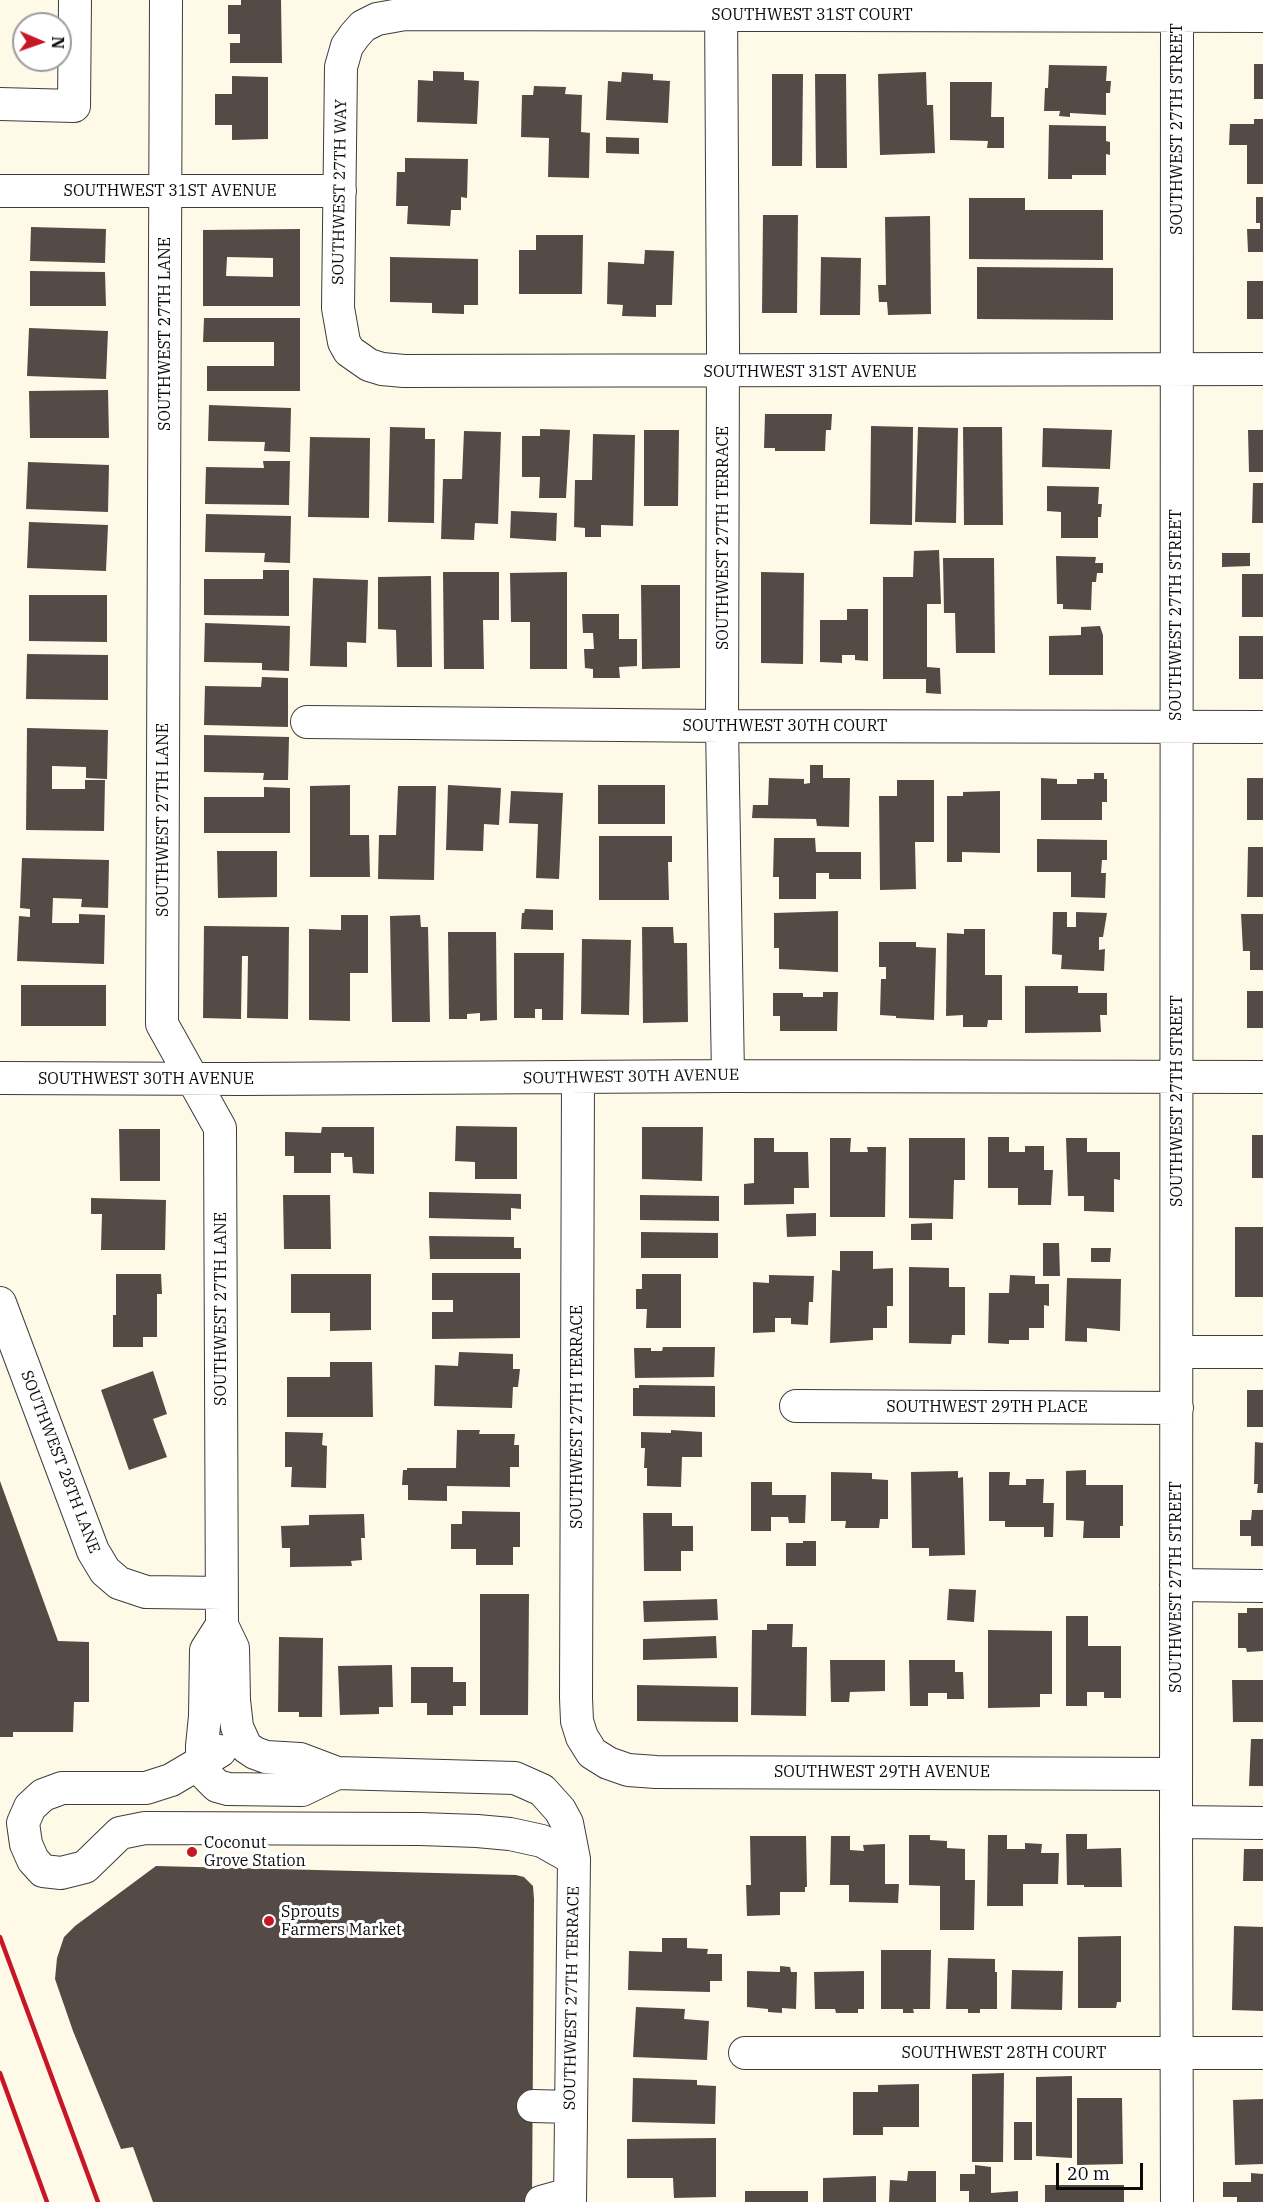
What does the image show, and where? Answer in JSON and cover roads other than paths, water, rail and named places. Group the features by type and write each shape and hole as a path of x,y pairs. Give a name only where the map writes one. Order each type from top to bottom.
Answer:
{"street":[{"path":"0,104 74,106 75,0"},
{"name":"SOUTHWEST 27TH LANE","path":"166,0 162,1024 220,1128 222,1625 234,1648 235,1716 240,1737"},
{"name":"SOUTHWEST 31ST COURT","path":"363,26 377,19 405,14 721,8 1177,8 1263,16"},
{"name":"SOUTHWEST 27TH TERRACE","path":"721,8 722,726 728,1076"},
{"name":"SOUTHWEST 27TH STREET","path":"1177,8 1177,2202"},
{"name":"SOUTHWEST 27TH WAY","path":"358,359 349,351 344,342 338,308 341,68 347,46 363,26"},
{"name":"SOUTHWEST 31ST AVENUE","path":"0,190 340,191"},
{"name":"SOUTHWEST 31ST AVENUE","path":"358,359 382,369 404,371 1263,369"},
{"name":"SOUTHWEST 30TH COURT","path":"307,722 722,726 1263,727"},
{"name":"SOUTHWEST 30TH AVENUE","path":"0,1078 1263,1077"},
{"name":"SOUTHWEST 27TH TERRACE","path":"578,1078 576,1698 577,1721 582,1737 592,1753"},
{"name":"SOUTHWEST 28TH LANE","path":"0,1303 93,1551 105,1570 119,1583 146,1592 222,1593"},
{"path":"1177,1352 1263,1352"},
{"name":"SOUTHWEST 29TH PLACE","path":"796,1406 1177,1408"},
{"path":"1176,1585 1263,1586"},
{"path":"222,1625 206,1650 202,1762 207,1776 217,1786 241,1790 302,1790 337,1773"},
{"path":"337,1773 300,1759 266,1757 255,1753 246,1747 240,1737 171,1780 146,1788 62,1788 43,1795 30,1807 23,1823 26,1845 33,1860 43,1871 61,1873 85,1867 120,1833 145,1828 477,1831 510,1834 542,1841 574,1859"},
{"name":"SOUTHWEST 29TH AVENUE","path":"592,1753 608,1763 628,1770 656,1772 1176,1774"},
{"name":"SOUTHWEST 27TH TERRACE","path":"337,1773 515,1778 542,1790 567,1823 574,1859 570,2198"},
{"path":"1176,1822 1263,1823"},
{"name":"SOUTHWEST 28TH COURT","path":"745,2053 1263,2053"},
{"path":"532,2106 571,2107"},
{"path":"541,2202 570,2198"}],"railway":[{"path":"0,1937 98,2202"},
{"path":"0,2073 47,2202"}],"place":[{"name":"Coconut Grove Station","path":"192,1852"},
{"name":"Sprouts Farmers Market","path":"269,1921"}]}
